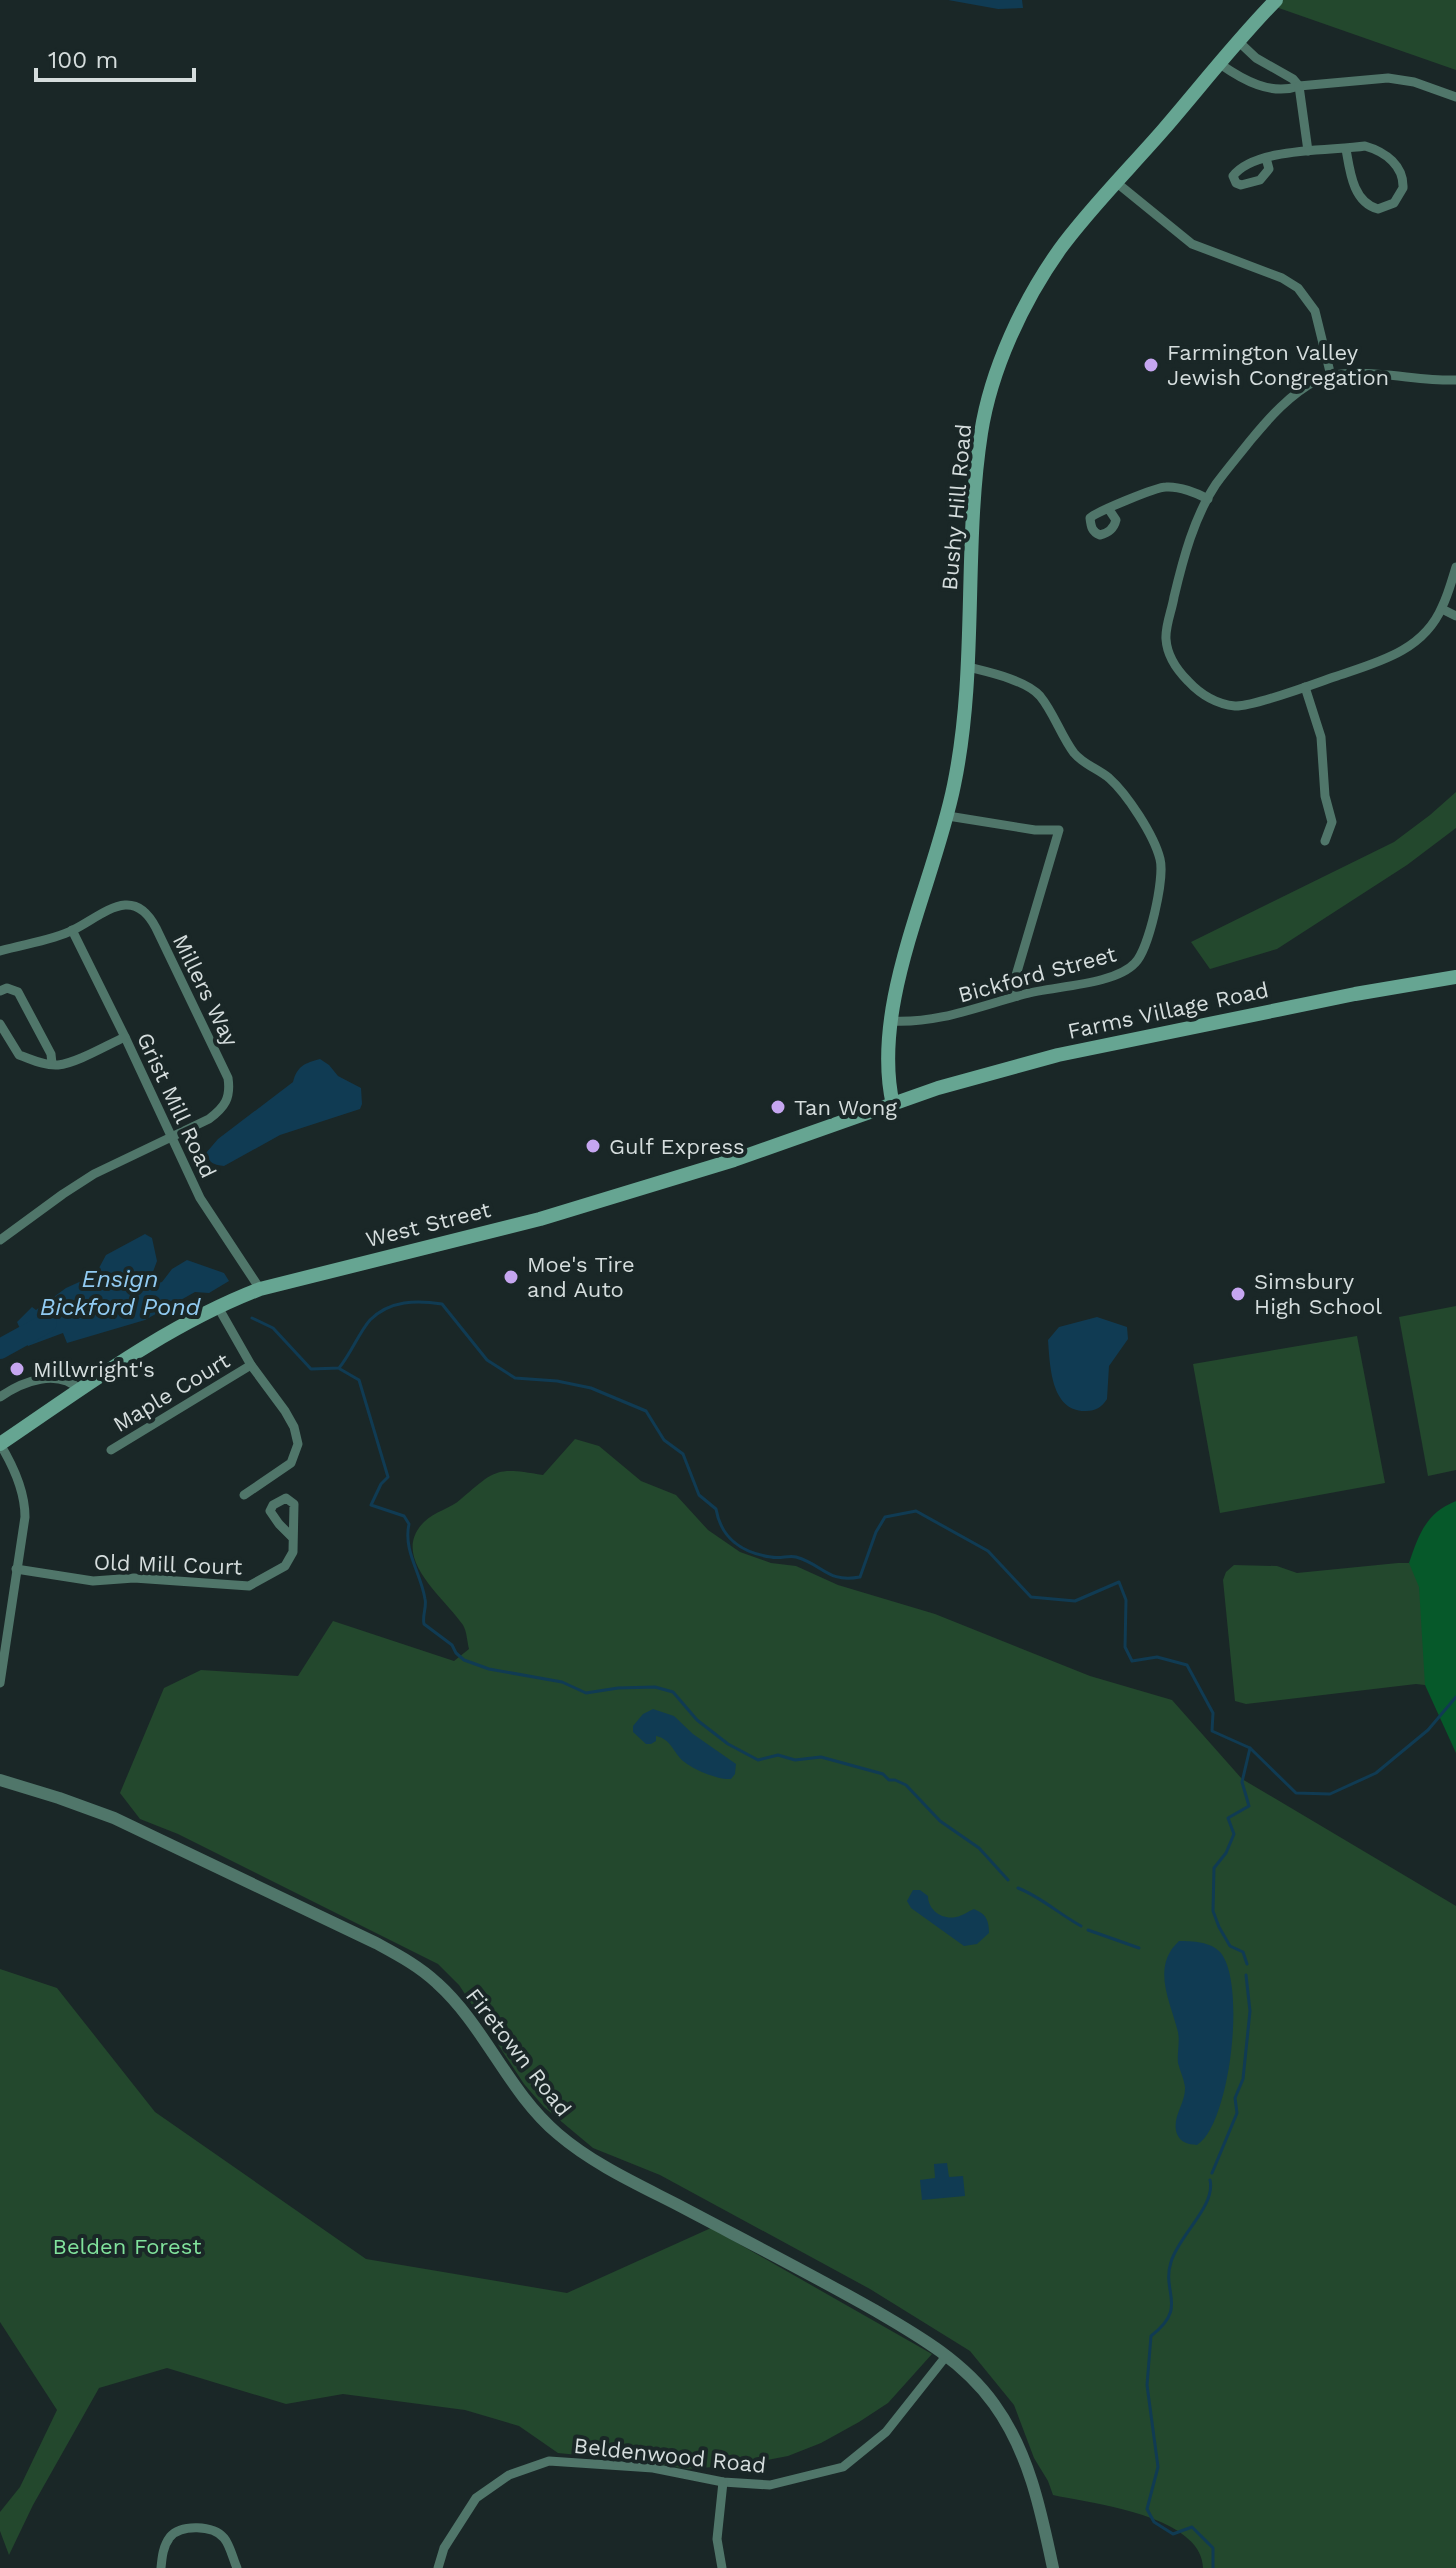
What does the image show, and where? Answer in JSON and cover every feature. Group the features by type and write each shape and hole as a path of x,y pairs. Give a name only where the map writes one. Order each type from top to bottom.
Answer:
{"main road":[{"name":"Bushy Hill Road","path":"893,1105 888,1082 893,999 948,816 960,751 968,667 973,519 981,431 995,379 1025,305 1061,248 1276,0"},
{"name":"Farms Village Road","path":"893,1105 963,1081 1078,1050 1355,994 1456,977"},
{"name":"West Street","path":"0,1444 157,1340 218,1307 260,1289 540,1219 734,1160 893,1105"}],"street":[{"path":"1239,42 1256,58 1293,79 1299,86 1308,151"},
{"path":"1220,64 1248,80 1286,91 1299,86 1388,78 1414,82 1456,97"},
{"path":"1266,158 1365,146 1393,161 1403,181 1401,195 1394,203 1378,209 1363,202 1356,192 1346,149"},
{"path":"1117,183 1193,245 1282,278 1298,288 1311,301 1315,311 1331,376"},
{"path":"1456,380 1374,374 1331,376 1302,389 1269,418 1215,486 1184,553 1165,637 1170,656 1183,676 1212,701 1237,706 1305,687 1390,658 1406,649 1421,637 1442,609 1456,567"},
{"path":"1108,508 1165,487 1198,493 1208,499"},
{"path":"1442,609 1456,616"},
{"name":"Bickford Street","path":"890,1021 908,1022 952,1016 1017,996 1117,974 1136,963 1144,947 1160,885 1161,861 1140,818 1110,779 1075,755 1038,694 998,674 968,667"},
{"path":"1305,687 1321,737 1325,796 1332,822 1325,841"},
{"path":"948,816 1035,830 1059,830 1014,982 1017,996"},
{"name":"Millers Way","path":"72,930 121,905 140,907 154,923 191,1000 228,1078 230,1090 222,1109 171,1137"},
{"path":"0,951 72,930"},
{"name":"Grist Mill Road","path":"72,930 200,1198 260,1289"},
{"path":"0,991 7,988 18,992 51,1054 52,1064"},
{"path":"0,1024 19,1055 52,1064 73,1061 125,1037"},
{"path":"0,1240 94,1174 171,1137"},
{"name":"Maple Court","path":"218,1307 251,1365 285,1411 294,1427 298,1444 291,1463 244,1495"},
{"name":"Maple Court","path":"111,1450 251,1365"},
{"path":"0,1397 30,1383 55,1377 72,1381 80,1390"},
{"path":"0,1444 18,1478 25,1501 0,1683"},
{"name":"Old Mill Court","path":"16,1569 93,1581 134,1578 249,1586 285,1566 293,1552 292,1537"},
{"name":"Firetown Road","path":"0,1780 114,1818 414,1964 439,1984 468,2018 538,2115 588,2156 834,2287 947,2355 982,2389 1005,2422 1033,2482 1053,2568"},
{"name":"Beldenwood Road","path":"438,2568 444,2548 476,2498 509,2475 549,2461 653,2468 723,2482 770,2485 843,2467 886,2432 947,2355"},
{"path":"722,2568 717,2539 723,2482"},
{"path":"161,2568 162,2555 169,2539 174,2533 193,2528 215,2531 225,2539 237,2568"}],"green space":[{"path":"1279,0 1456,0 1456,70 1273,6"},
{"path":"1456,792 1456,828 1407,865 1277,949 1210,969 1191,942 1394,842"},
{"path":"1456,1306 1456,1470 1428,1476 1399,1317"},
{"path":"1357,1336 1385,1483 1220,1513 1193,1364"},
{"path":"575,1439 599,1446 641,1481 676,1495 708,1530 740,1552 771,1563 796,1566 838,1585 935,1614 1090,1676 1172,1700 1242,1779 1456,1906 1456,2568 1203,2568 1198,2550 1165,2524 1118,2508 1053,2495 1034,2458 1014,2405 970,2351 870,2289 660,2175 593,2148 544,2107 524,2084 459,1985 438,1964 178,1834 140,1819 120,1793 164,1688 201,1670 298,1676 333,1621 454,1661 469,1649 463,1625 416,1563 413,1549 415,1535 428,1518 457,1502 490,1476 506,1471 543,1475"},
{"path":"1456,1501 1456,1753 1425,1685 1419,1587 1409,1563 1420,1534 1431,1518"},
{"path":"1409,1563 1417,1570 1432,1681 1425,1685 1246,1704 1235,1701 1223,1580 1234,1565 1277,1566 1297,1573"},
{"name":"Belden Forest","path":"0,1969 57,1988 155,2112 366,2259 567,2293 711,2228 932,2354 888,2403 821,2443 788,2456 741,2465 686,2469 558,2453 519,2426 465,2410 343,2394 286,2404 167,2368 99,2388 33,2505 9,2555 0,2531 0,2512 20,2487 57,2410 0,2322"}],"water":[{"path":"948,0 1022,0 1023,8 998,9"},
{"path":"320,1059 338,1076 361,1088 360,1109 280,1135 224,1166 210,1161 206,1153 218,1139 293,1082 302,1066"},
{"name":"Ensign Bickford Pond","path":"145,1234 152,1238 157,1261 151,1277 152,1284 162,1282 172,1269 187,1260 224,1273 229,1281 209,1293 195,1292 145,1320 67,1343 63,1333 28,1346 17,1322 32,1307 36,1310 66,1288 88,1278 99,1268 106,1255"},
{"path":"1097,1317 1127,1327 1128,1339 1109,1366 1105,1402 1093,1410 1074,1409 1059,1396 1055,1386 1048,1340 1059,1327"},
{"path":"653,1709 674,1716 693,1734 736,1764 731,1779 693,1768 661,1738 656,1736 656,1741 646,1744 633,1732 633,1726 643,1714"},
{"path":"913,1890 920,1890 928,1896 933,1910 946,1917 959,1916 974,1909 978,1911 986,1918 989,1933 977,1944 964,1946 911,1908 907,1901"},
{"path":"1179,1941 1207,1944 1220,1952 1228,1968 1232,1992 1231,2052 1226,2083 1209,2132 1197,2145 1183,2141 1176,2128 1185,2087 1178,2063 1178,2032 1164,1973 1171,1951"},
{"path":"947,2163 949,2177 963,2176 965,2196 922,2200 920,2180 935,2178 934,2164"}],"waterway":[{"path":"252,1318 273,1328 311,1369 339,1368 366,1325 386,1308 404,1303 442,1304 487,1360 515,1378 557,1381 591,1388 646,1411 664,1440 683,1454 699,1495 716,1509 728,1536 751,1552 774,1557 796,1557 840,1578 860,1577 876,1532 885,1517 916,1511 988,1551 1031,1597 1075,1601 1119,1582 1126,1600 1125,1647 1132,1661 1157,1657 1187,1665 1213,1713 1212,1731 1250,1748 1296,1793 1330,1794 1376,1773 1428,1730 1456,1697"},
{"path":"0,1349 47,1323"},
{"path":"340,1369 359,1380 388,1477 371,1505 404,1516 409,1524 410,1553 425,1599 424,1624 452,1645 464,1660 489,1669 562,1682 586,1693 655,1687 673,1692 697,1720 728,1744 758,1760 778,1755 795,1760 821,1757 883,1774 889,1780 906,1785 940,1821 979,1848 1008,1880"},
{"path":"1247,1964 1243,1952 1230,1946 1213,1911 1214,1868 1226,1853 1234,1834 1228,1818 1249,1806 1242,1782 1250,1748"},
{"path":"1018,1888 1081,1926"},
{"path":"1088,1930 1139,1948"},
{"path":"1212,2173 1237,2113 1235,2098 1243,2079 1250,2011 1246,1975"},
{"path":"1210,2180 1208,2200 1171,2262 1169,2317 1151,2336 1147,2385 1158,2467 1147,2509 1154,2522 1173,2534 1192,2527 1213,2548 1213,2568"}],"place":[{"name":"Farmington Valley Jewish Congregation","path":"1151,365"},
{"name":"Tan Wong","path":"778,1107"},
{"name":"Gulf Express","path":"593,1146"},
{"name":"Moe's Tire and Auto","path":"511,1277"},
{"name":"Simsbury High School","path":"1238,1294"},
{"name":"Millwright's","path":"17,1369"}]}
